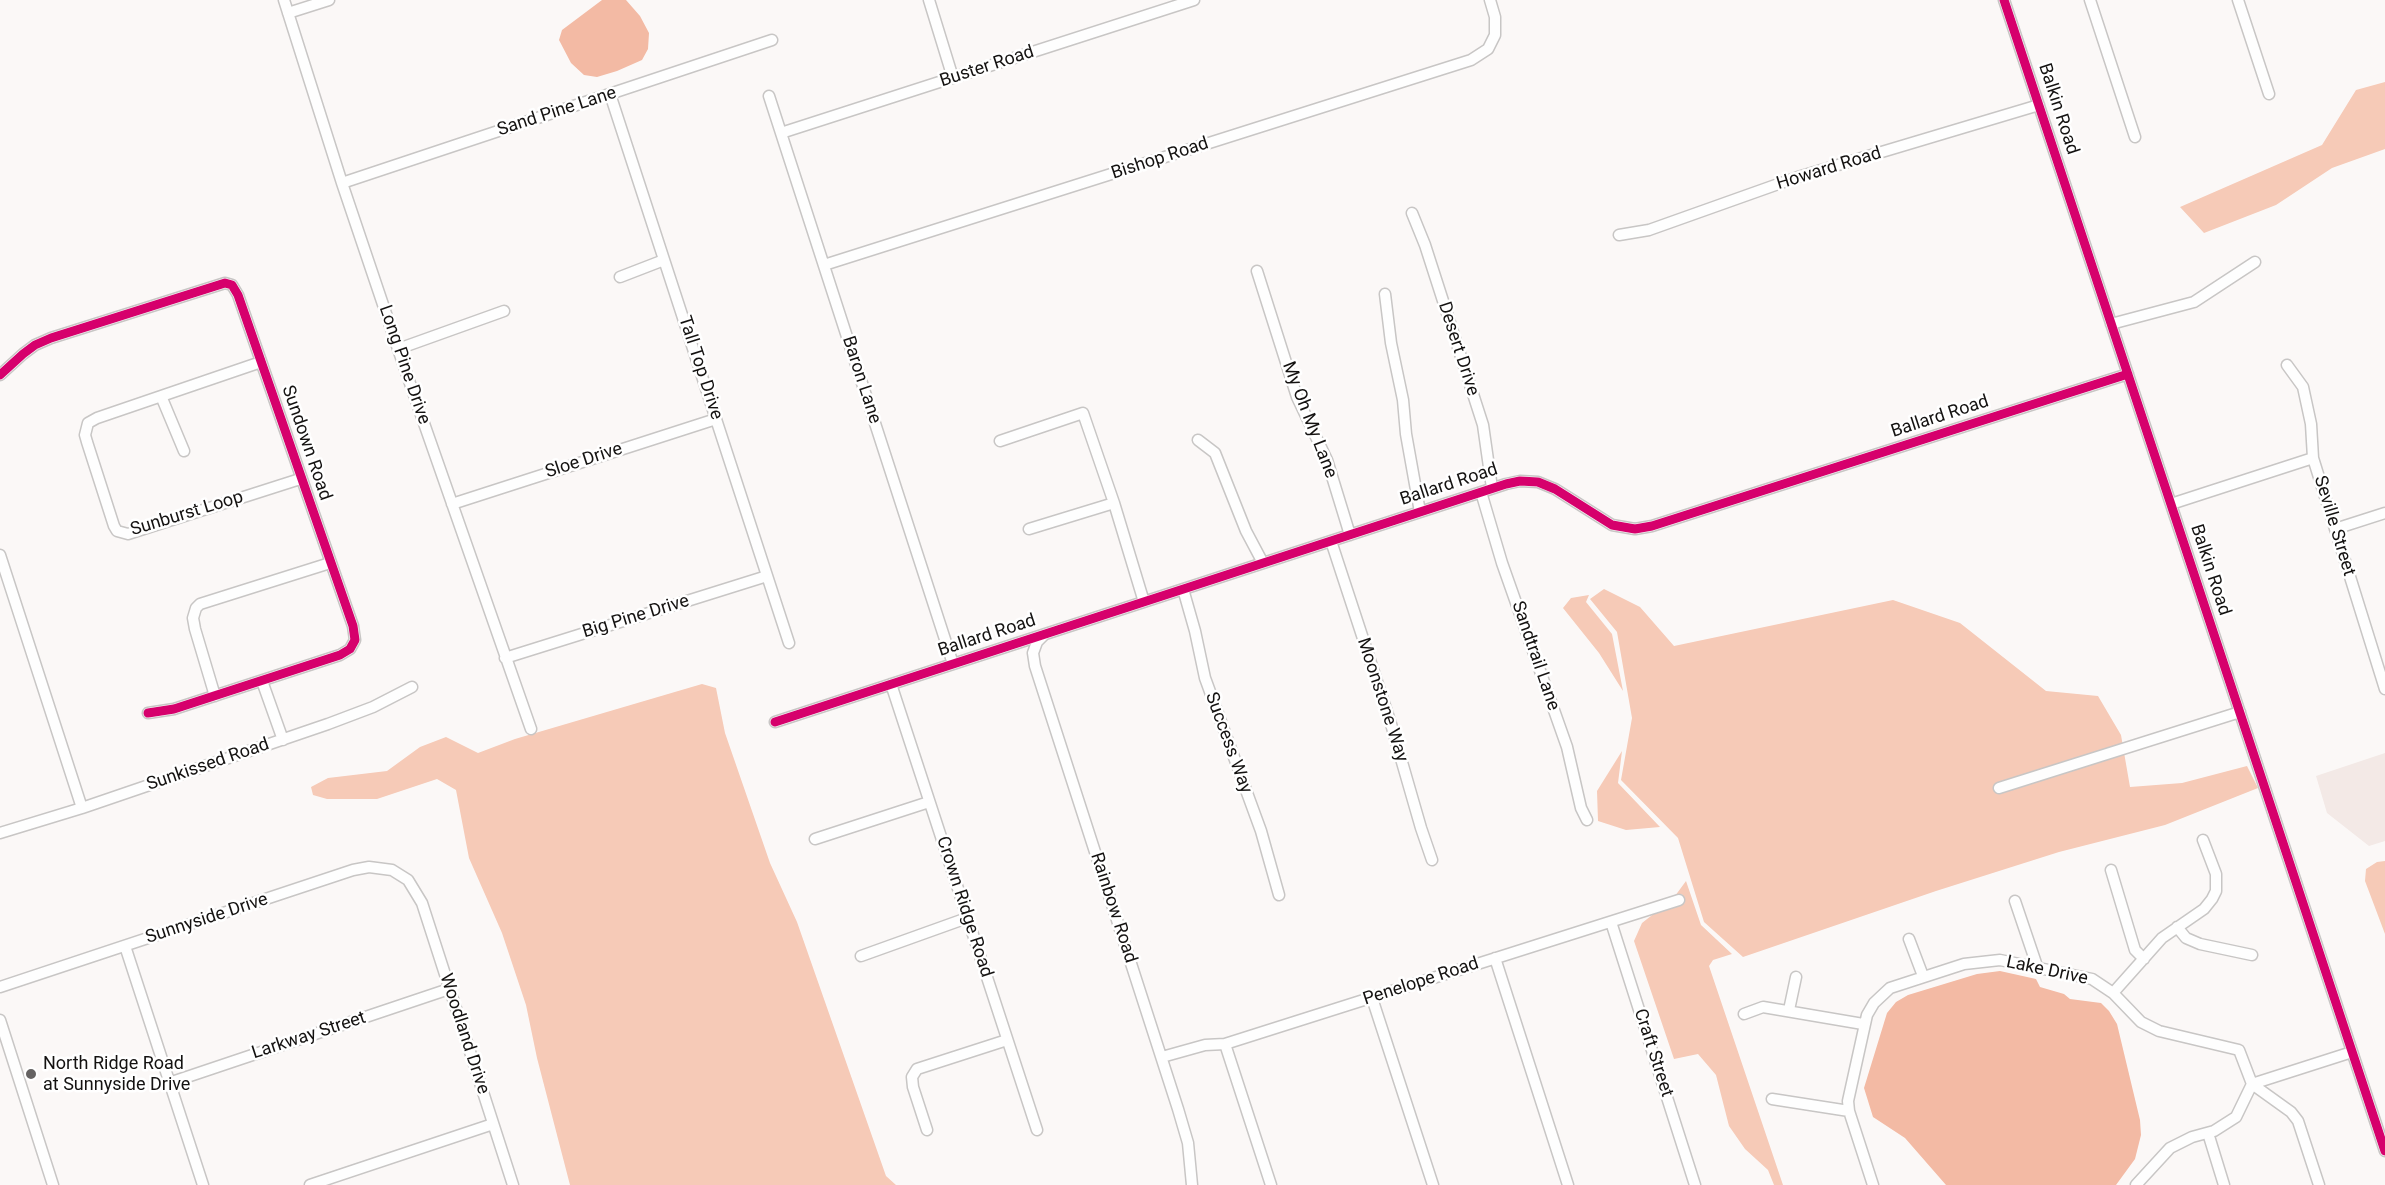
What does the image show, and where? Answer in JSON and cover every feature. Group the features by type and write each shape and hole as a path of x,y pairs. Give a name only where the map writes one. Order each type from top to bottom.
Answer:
{"street":[{"name":"Long Pine Drive","path":"284,0 398,349 531,729"},
{"path":"288,13 329,0"},
{"path":"929,0 953,78"},
{"name":"Buster Road","path":"781,133 1194,0"},
{"name":"Bishop Road","path":"824,265 1471,60 1481,56 1492,44 1496,28 1490,0"},
{"name":"Balkin Road","path":"2004,0 2385,1151"},
{"path":"2090,0 2135,137"},
{"path":"2238,0 2269,94"},
{"name":"Sand Pine Lane","path":"342,183 772,40"},
{"name":"Tall Top Drive","path":"610,94 789,643"},
{"name":"Baron Lane","path":"769,96 953,664"},
{"name":"Howard Road","path":"1619,235 1649,230 1798,177 2039,105"},
{"name":"Desert Drive","path":"1412,213 1425,245 1483,425 1492,488"},
{"path":"620,277 664,260"},
{"path":"2112,324 2194,302 2255,262"},
{"name":"My Oh My Lane","path":"1257,271 1297,397 1327,460 1350,535"},
{"name":"Sundown Road","path":"0,375 35,345 51,338 225,282 232,285 238,295 300,479 353,626 354,644 340,655 174,710 148,713"},
{"path":"1385,294 1391,343 1403,400 1406,434 1420,512"},
{"path":"398,349 504,311"},
{"name":"Sunburst Loop","path":"261,362 97,418 86,426 87,442 114,526 117,531 128,534 300,479"},
{"name":"Seville Street","path":"2287,365 2303,387 2311,424 2313,458 2385,689"},
{"name":"Ballard Road","path":"775,722 1492,488 1520,481 1539,482 1555,489 1612,525 1635,529 1652,526 2128,374"},
{"path":"161,396 184,451"},
{"path":"1000,441 1083,413 1114,503 1144,602"},
{"name":"Sloe Drive","path":"452,504 716,419"},
{"path":"1198,440 1215,453 1246,531 1263,563"},
{"path":"2171,504 2313,458"},
{"name":"Sandtrail Lane","path":"1481,492 1502,563 1568,747 1581,808 1587,820"},
{"path":"1029,529 1114,503"},
{"path":"2335,529 2385,513"},
{"name":"Moonstone Way","path":"1330,541 1391,724 1432,860"},
{"path":"0,555 82,808"},
{"path":"215,696 195,629 193,618 196,608 200,604 330,563"},
{"name":"Big Pine Drive","path":"506,658 767,576"},
{"name":"Success Way","path":"1183,589 1205,678 1261,831 1279,895"},
{"name":"Rainbow Road","path":"1044,635 1037,642 1033,653 1035,666 1162,1057 1188,1143 1192,1185"},
{"path":"262,681 283,740"},
{"name":"Crown Ridge Road","path":"891,684 1037,1130"},
{"name":"Sunkissed Road","path":"0,832 82,808 283,740 373,707 412,687"},
{"path":"1999,788 2240,712"},
{"path":"815,839 929,802"},
{"path":"2114,993 2162,938 2204,909 2216,891 2216,874 2203,840"},
{"name":"Sunnyside Drive","path":"0,987 353,870 381,867 400,874 411,884"},
{"path":"2111,870 2135,950 2144,959"},
{"name":"Woodland Drive","path":"411,884 422,903 513,1185"},
{"name":"Penelope Road","path":"1162,1057 1206,1045 1225,1044 1679,900"},
{"path":"2015,901 2037,966"},
{"path":"861,956 968,918"},
{"name":"Craft Street","path":"1611,922 1695,1185"},
{"path":"2177,927 2186,938 2200,944 2252,955"},
{"path":"1909,939 1923,976"},
{"path":"125,946 202,1185"},
{"path":"1495,958 1568,1185"},
{"name":"Lake Drive","path":"1873,1185 1849,1111 1848,1101 1863,1024 1874,1003 1890,988 1964,964 1983,961 2013,961 2092,979 2114,993 2141,1022 2159,1031 2239,1050 2252,1084"},
{"path":"1789,1010 1796,977"},
{"name":"Larkway Street","path":"169,1083 449,989"},
{"path":"1372,998 1433,1185"},
{"path":"1744,1014 1763,1007 1863,1024"},
{"path":"0,1020 53,1185"},
{"path":"927,1130 913,1086 913,1073 924,1066 1007,1040"},
{"path":"1225,1044 1270,1185"},
{"path":"2136,1185 2170,1148 2192,1137 2226,1125 2236,1117 2252,1084 2352,1052"},
{"path":"2252,1084 2291,1112 2298,1121 2319,1185"},
{"path":"1772,1098 1849,1111"},
{"path":"310,1185 493,1124"},
{"path":"2208,1133 2224,1185"}],"shaded area":[{"path":"602,0 626,0 640,16 649,33 648,49 642,60 597,77 584,75 571,63 559,40 562,30"},
{"path":"2385,82 2385,149 2332,168 2276,205 2204,233 2180,207 2322,145 2356,90"},
{"path":"1604,589 1640,607 1674,646 1893,600 1960,623 2046,691 2098,696 2121,735 2130,787 2182,783 2247,766 2258,788 2165,825 2059,852 1743,957 1704,922 1678,838 1621,780 1632,718 1617,632 1590,599"},
{"path":"1589,595 1586,602 1612,634 1623,691 1599,653 1563,608 1571,598"},
{"path":"702,684 716,688 725,733 770,863 797,922 886,1176 896,1185 570,1185 537,1058 526,1005 502,933 469,858 456,790 437,779 377,799 327,799 313,795 311,787 328,778 387,771 420,747 446,737 478,753 515,739"},
{"path":"1622,751 1618,783 1660,827 1626,830 1598,821 1597,791"},
{"path":"2385,753 2385,841 2369,846 2327,813 2316,776"},
{"path":"2385,861 2385,934 2365,881 2366,869 2377,862"},
{"path":"1686,881 1701,925 1732,954 1713,960 1709,966 1783,1185 1774,1185 1768,1170 1745,1149 1729,1126 1716,1075 1698,1054 1674,1059 1634,941 1642,923 1656,912 1685,903 1682,894 1675,896"},
{"path":"2000,971 2036,979 2040,987 2064,994 2070,999 2101,1003 2117,1024 2140,1120 2141,1135 2135,1159 2116,1185 1946,1185 1905,1138 1873,1117 1864,1088 1887,1013 1896,1002 1908,995 1977,974"}],"cycle path":[{"path":"2004,0 2385,1151"},
{"path":"0,375 35,345 51,338 225,283 232,285 238,295 353,626 355,640 350,649 340,655 174,709 148,713"},
{"path":"775,722 1506,484 1520,481 1538,482 1555,489 1612,525 1635,529 1652,526 2128,374"}],"place":[{"name":"North Ridge Road at Sunnyside Drive","path":"31,1074"}]}
